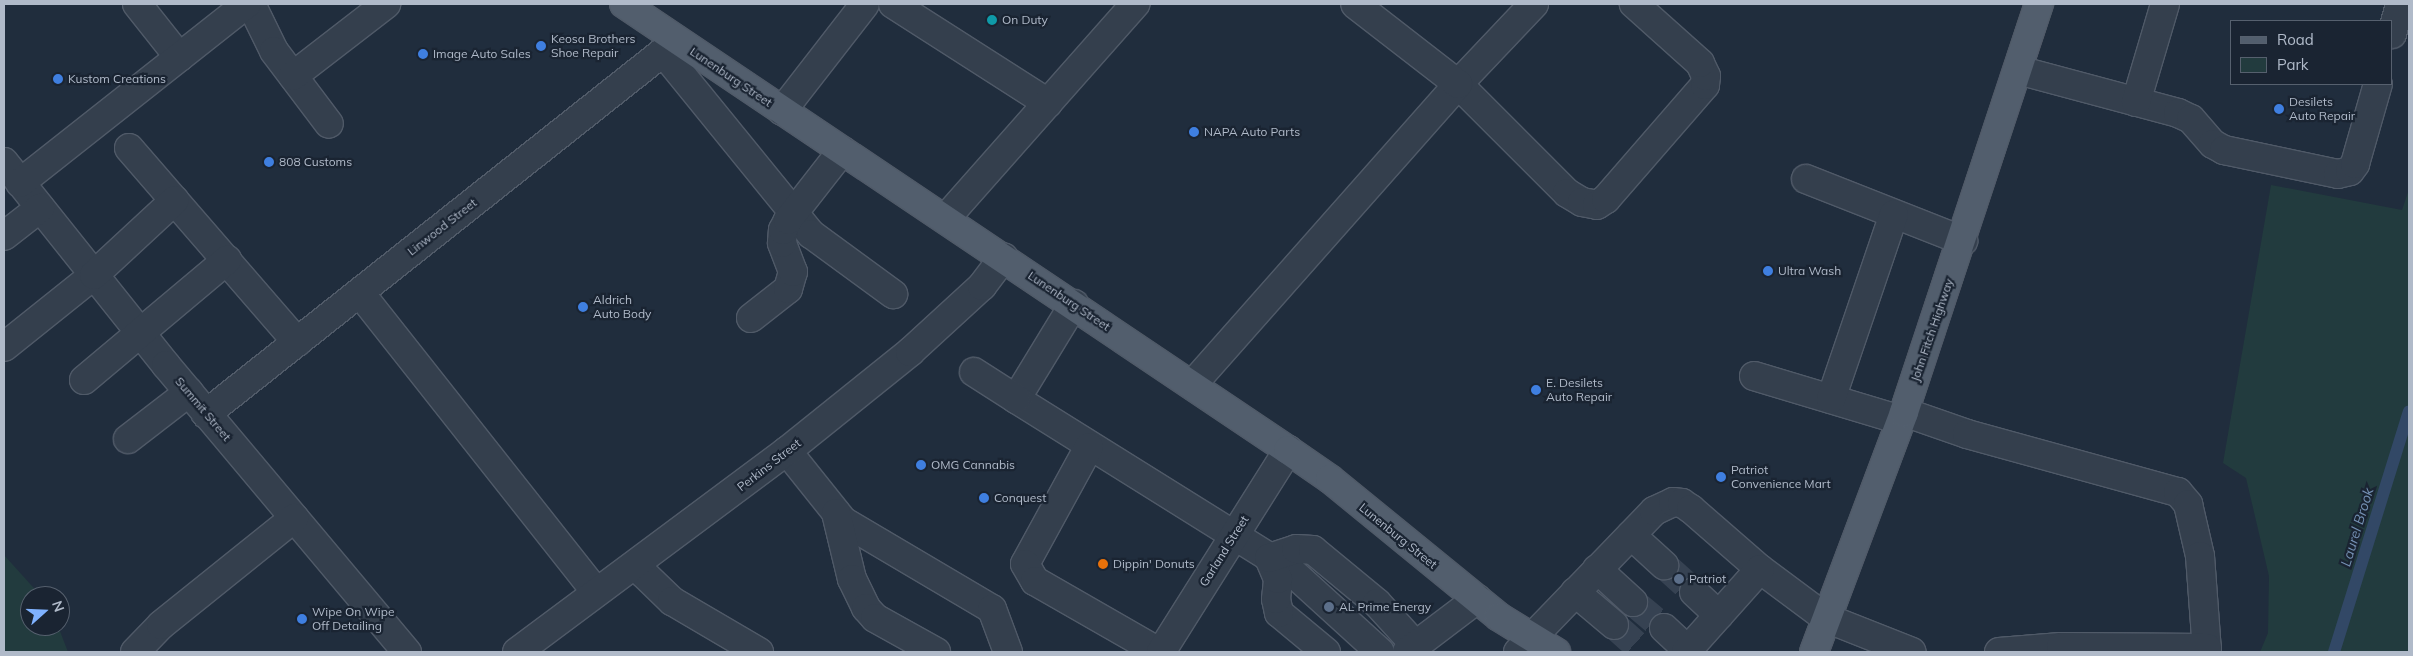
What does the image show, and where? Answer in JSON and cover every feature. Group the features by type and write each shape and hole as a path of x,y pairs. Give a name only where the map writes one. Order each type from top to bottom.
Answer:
{"main road":[{"name":"Lunenburg Street","path":"624,4 670,46 782,111 946,218 1330,479 1499,617 1522,647 1556,652"},
{"name":"John Fitch Highway","path":"1814,652 1902,416 1963,240 2040,4"}],"street":[{"path":"137,4 179,57"},
{"path":"12,173 179,57 247,4"},
{"path":"251,4 274,51 329,124"},
{"path":"293,76 360,12 386,4"},
{"path":"782,111 865,4"},
{"path":"893,4 1048,103"},
{"path":"946,218 1135,4"},
{"path":"1355,4 1458,84 1567,193 1582,202 1597,205 1606,199 1704,85 1706,76 1700,64 1634,4"},
{"path":"1192,385 1458,84 1534,4"},
{"path":"2136,102 2165,4"},
{"path":"2393,30 2400,4"},
{"path":"670,46 794,212 821,244 893,294"},
{"name":"Linwood Street","path":"206,414 670,46"},
{"path":"2018,70 2191,119 2213,144 2224,150 2338,174 2350,171 2355,164 2378,85"},
{"path":"129,148 297,342"},
{"path":"751,318 788,289 792,282 793,272 782,243 783,230 794,212 842,151"},
{"name":"Summit Street","path":"12,173 206,414 407,652"},
{"path":"1806,179 1963,240"},
{"path":"4,347 94,275 175,200"},
{"path":"4,236 40,208"},
{"path":"1831,399 1894,214"},
{"name":"Perkins Street","path":"517,652 596,592 639,564 787,451 946,320 982,286 1004,257"},
{"path":"84,380 142,335 227,260"},
{"path":"360,293 596,592"},
{"path":"1016,399 1074,304"},
{"path":"974,372 1089,447 1270,558 1306,583 1380,652"},
{"path":"1754,376 1831,399 1902,416 2178,492 2188,504 2200,556 2207,650 2061,647 1999,652"},
{"path":"128,439 188,392"},
{"path":"1089,447 1026,564 1036,581 1160,652"},
{"name":"Garland Street","path":"1160,652 1288,450"},
{"path":"787,451 836,514 853,529 982,601 999,622 1008,652"},
{"path":"1522,647 1654,511 1672,502 1682,503 1760,569 1826,618 1912,652"},
{"path":"836,514 852,579 866,608 875,618 936,652"},
{"path":"135,652 161,625 294,518"},
{"path":"1631,535 1664,565"},
{"path":"1270,558 1296,549 1313,550 1377,603 1411,649 1477,599"},
{"path":"1270,558 1278,579 1276,599 1279,613 1326,652"},
{"path":"639,564 644,574 672,601 759,652"},
{"path":"1597,569 1633,602"},
{"path":"1664,628 1687,651 1760,569"},
{"path":"1575,592 1614,626"},
{"path":"1694,592 1719,614"}],"green space":[{"path":"2271,185 2402,210 2409,189 2409,652 2260,652 2268,633 2269,576 2246,478 2223,463"},
{"path":"4,555 32,586 20,586 20,636 62,636 68,652 4,652"}],"waterway":[{"name":"Laurel Brook","path":"2334,652 2409,411"}],"tunnel":[{"path":"1664,565 1694,592"},
{"path":"1633,602 1664,628"},
{"path":"1614,625 1644,652"}],"place":[{"name":"On Duty","path":"992,20"},
{"name":"Keosa Brothers Shoe Repair","path":"541,46"},
{"name":"Image Auto Sales","path":"423,54"},
{"name":"Kustom Creations","path":"58,79"},
{"name":"Desilets Auto Repair","path":"2279,109"},
{"name":"NAPA Auto Parts","path":"1194,132"},
{"name":"808 Customs","path":"269,162"},
{"name":"Ultra Wash","path":"1768,271"},
{"name":"Aldrich Auto Body","path":"583,307"},
{"name":"E. Desilets Auto Repair","path":"1536,390"},
{"name":"OMG Cannabis","path":"921,465"},
{"name":"Patriot Convenience Mart","path":"1721,477"},
{"name":"Conquest","path":"984,498"},
{"name":"Dippin' Donuts","path":"1103,564"},
{"name":"Patriot","path":"1679,579"},
{"name":"AL Prime Energy","path":"1329,607"},
{"name":"Wipe On Wipe Off Detailing","path":"302,619"}]}
